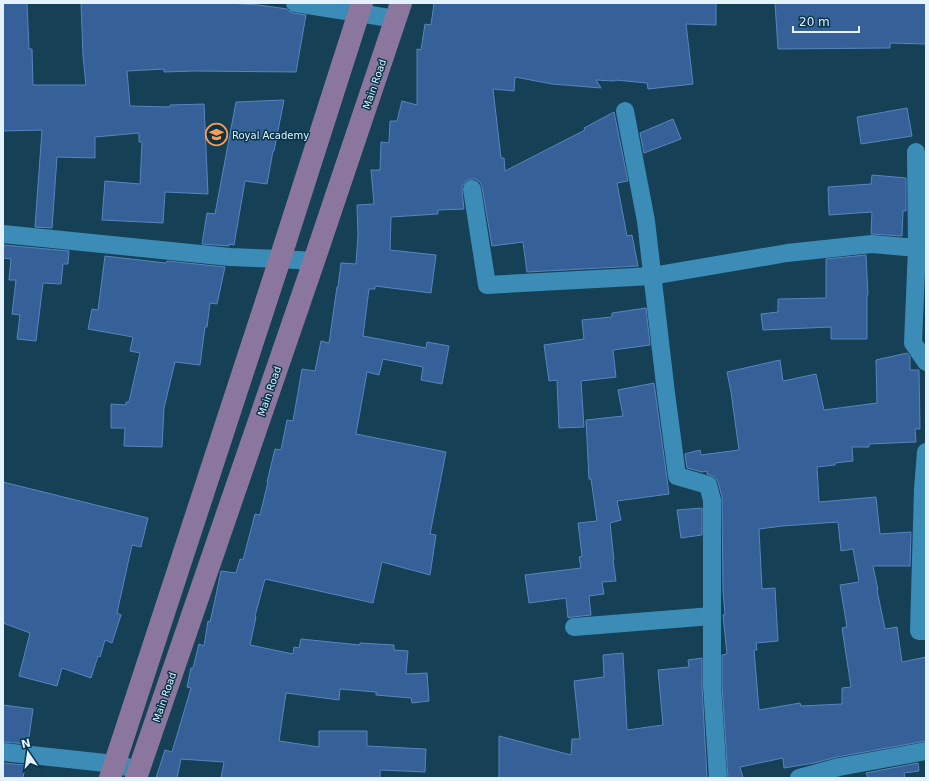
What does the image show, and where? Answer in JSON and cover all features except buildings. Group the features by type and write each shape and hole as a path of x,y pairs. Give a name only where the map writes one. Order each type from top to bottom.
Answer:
{"main road":[{"path":"113,771 361,8"},
{"name":"Main Road","path":"137,774 399,11"}],"street":[{"path":"296,3 399,11"},
{"path":"625,111 646,221 677,476 708,485 712,500 712,685 718,778"},
{"path":"916,152 920,327 913,343 926,362"},
{"path":"472,189 487,285 652,276 779,254 872,244 917,248"},
{"path":"3,234 223,256 314,262"},
{"path":"926,452 923,489 919,631 926,631"},
{"path":"574,627 712,616"},
{"path":"798,778 839,767 926,751"},
{"path":"3,752 137,774"}],"place":[{"name":"Royal Academy","path":"216,135"}]}
